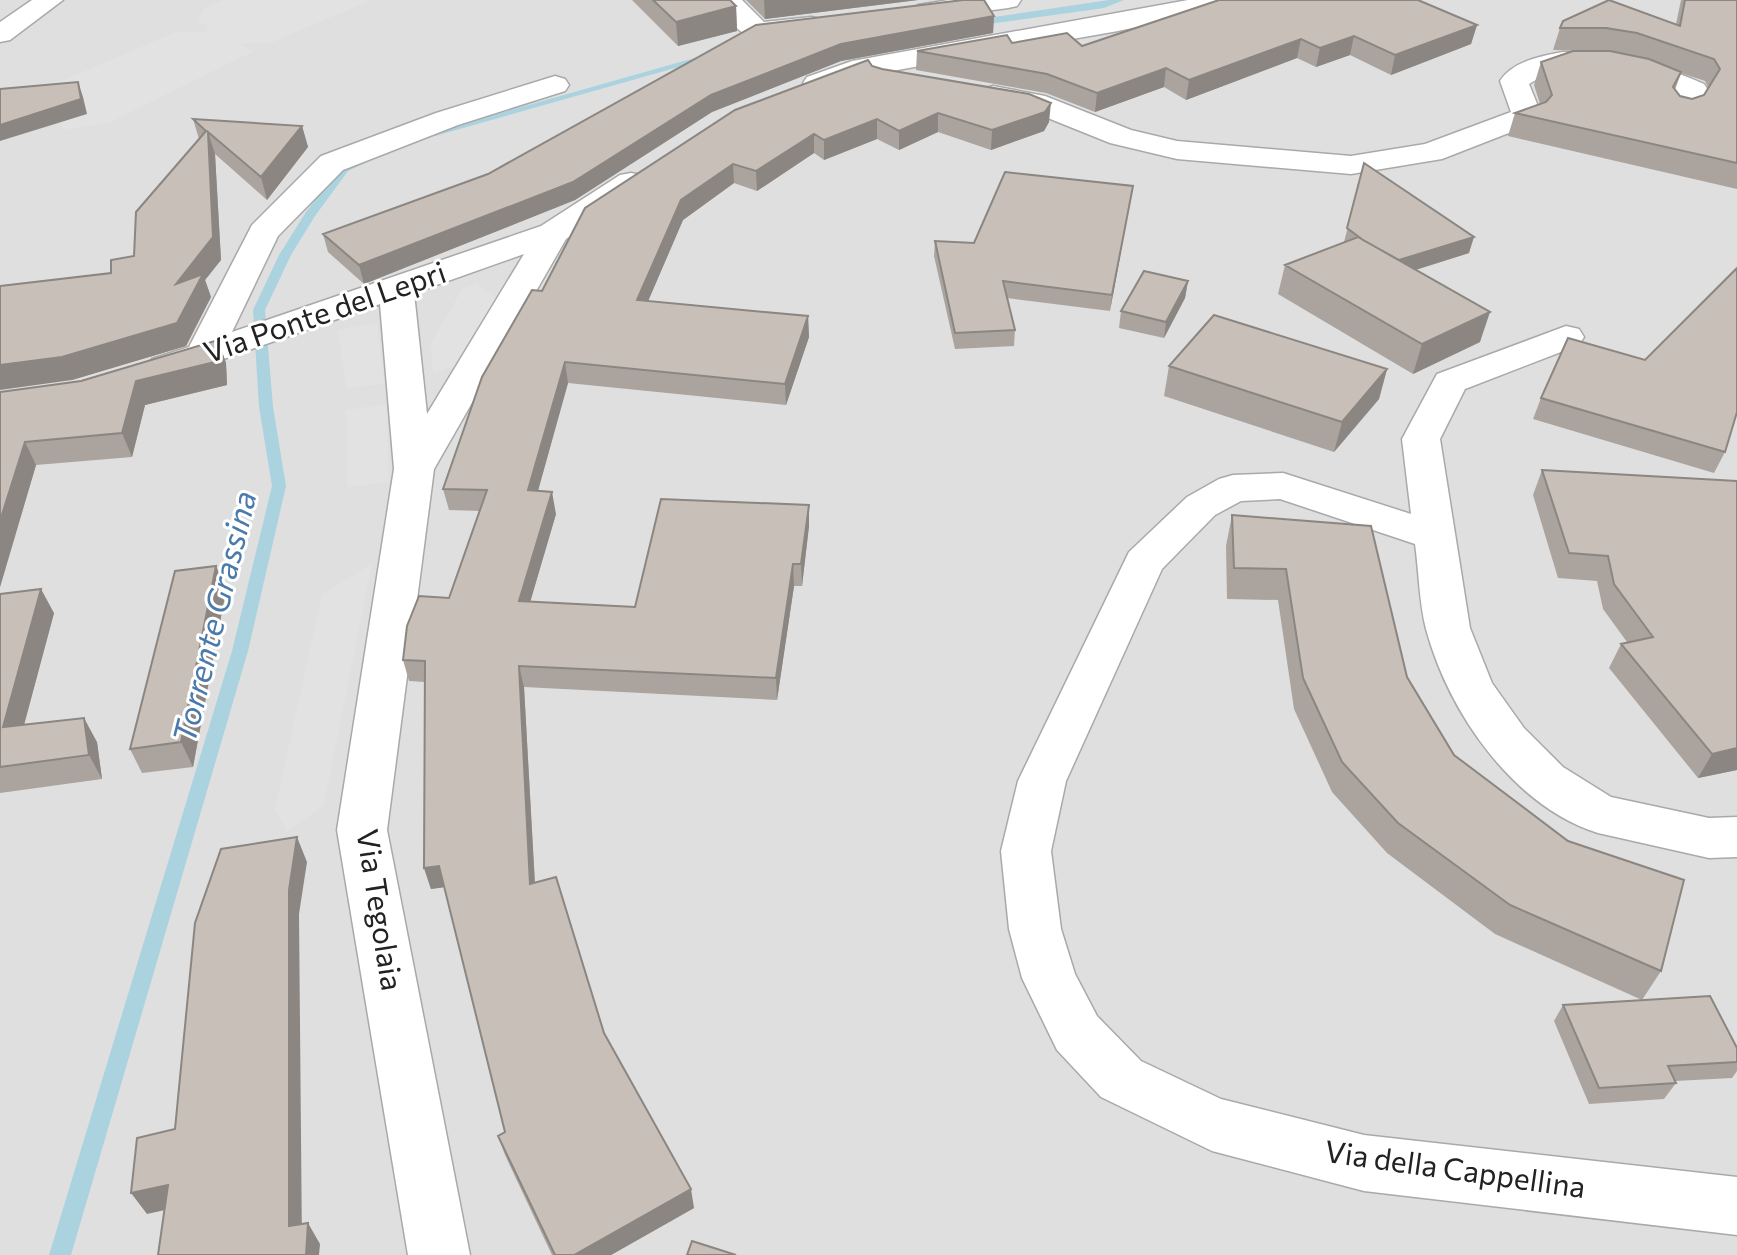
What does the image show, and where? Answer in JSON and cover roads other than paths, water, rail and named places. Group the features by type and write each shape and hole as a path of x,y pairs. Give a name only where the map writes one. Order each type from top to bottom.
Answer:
{"street":[{"path":"0,34 50,0"},
{"path":"727,0 757,31 832,23"},
{"path":"905,14 1008,0"},
{"path":"795,91 852,70 1103,15 1226,0"},
{"path":"852,70 1035,102 1121,137 1177,150 1351,165 1431,152 1527,116 1514,81 1547,63 1579,60 1663,75 1694,90 1682,110"},
{"path":"202,356 264,232 332,163 447,119 555,85"},
{"path":"553,233 655,167"},
{"name":"Via Ponte del Lepri","path":"131,378 553,233"},
{"name":"Via Tegolaia","path":"414,469 553,233"},
{"name":"Via Tegolaia","path":"396,289 414,469 362,830 439,1255"},
{"path":"1566,337 1450,382 1421,439 1448,628 1471,689 1517,751 1546,780 1598,814 1709,838 1737,837"},
{"name":"Via della Cappellina","path":"1435,536 1283,486 1233,488 1201,506 1144,562 1042,781 1026,851 1035,929 1049,978 1077,1033 1121,1079 1212,1124 1364,1163 1737,1206"}],"waterway":[{"name":"Torrente Grassina","path":"974,23 1104,5 1119,0"},
{"name":"Torrente Grassina","path":"431,134 709,57"},
{"name":"Torrente Grassina","path":"60,1255 240,651 279,486 266,407 259,310 285,255 310,215 344,169 361,162"}]}
